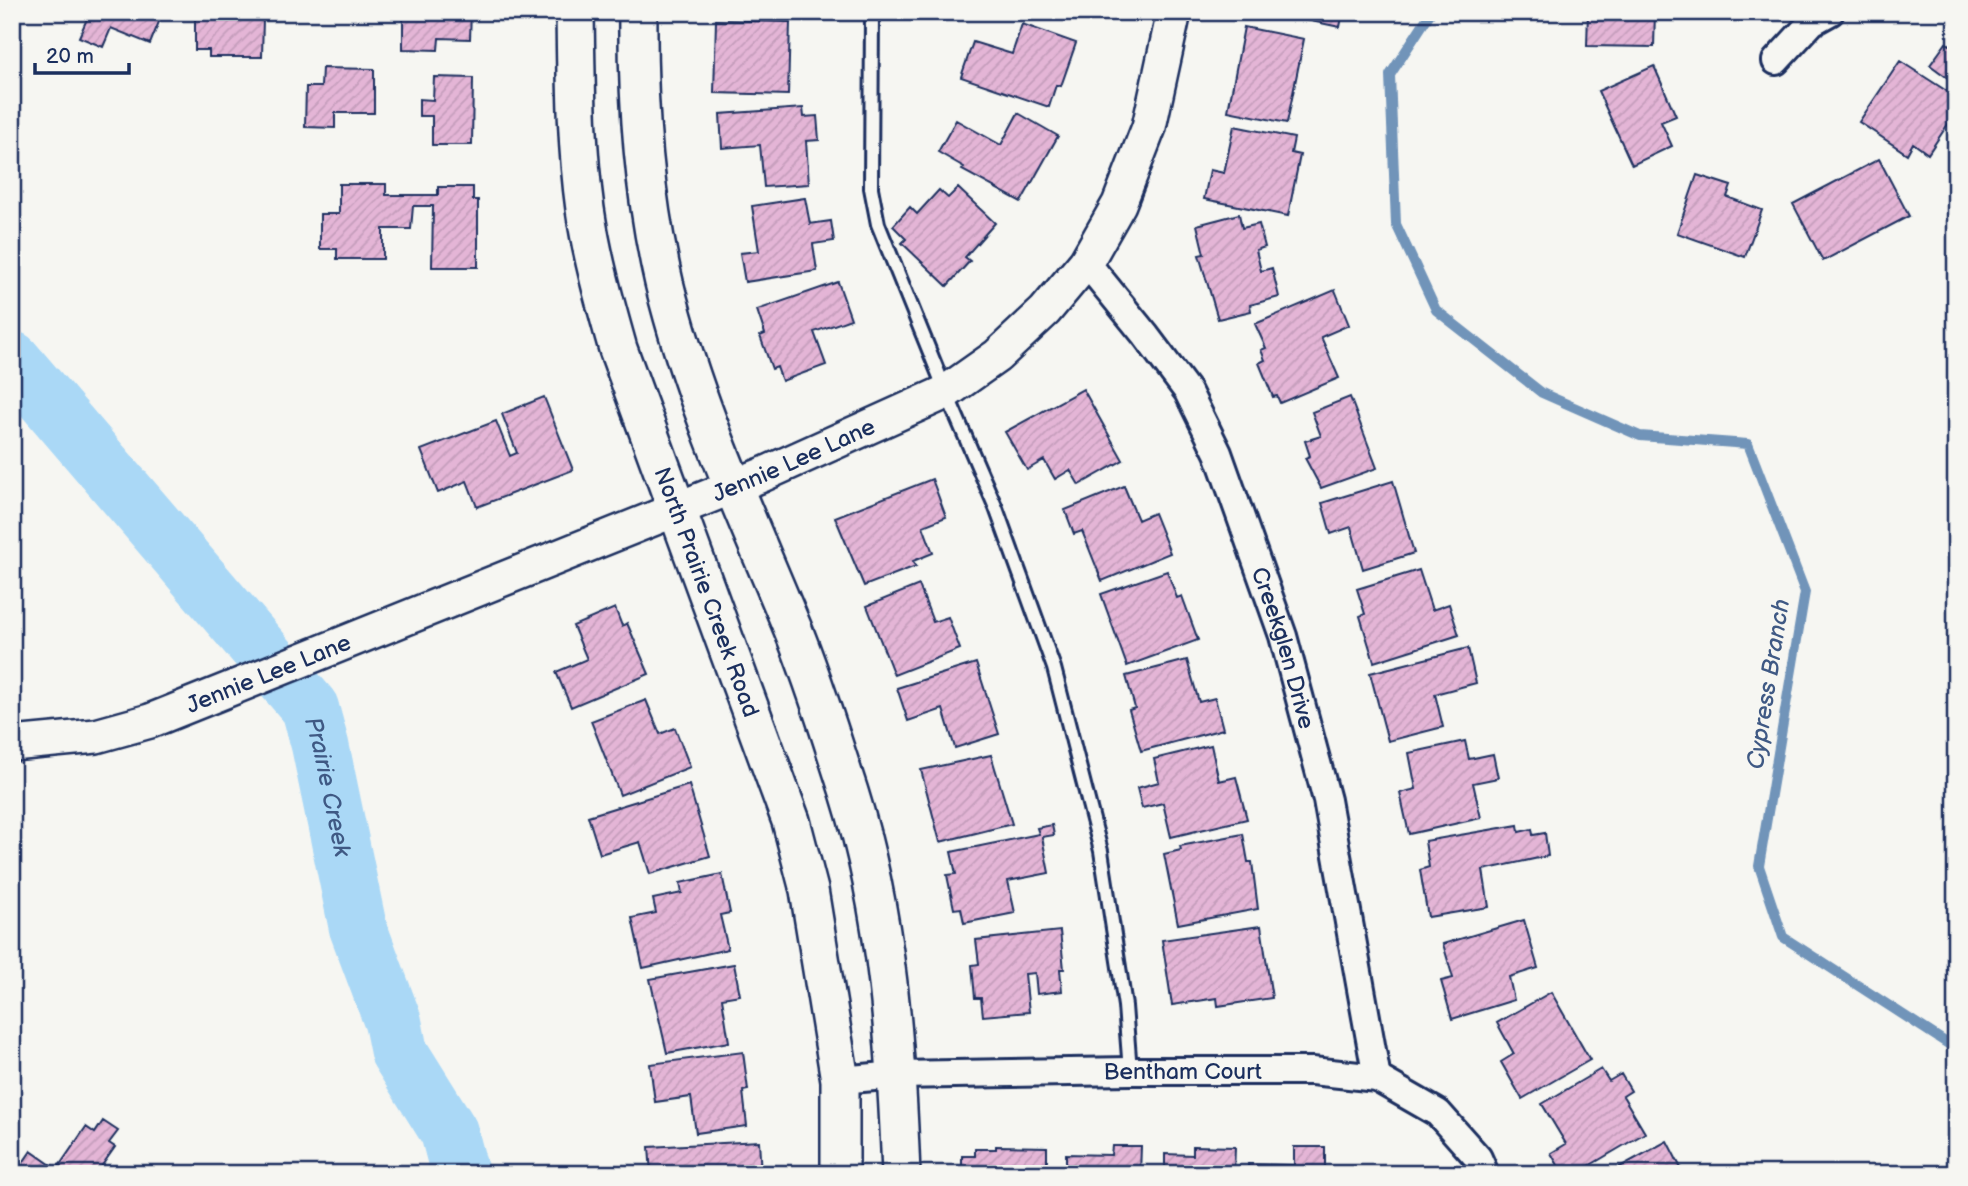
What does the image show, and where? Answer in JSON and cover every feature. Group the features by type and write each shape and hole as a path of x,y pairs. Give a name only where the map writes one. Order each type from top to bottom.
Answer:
{"main road":[{"name":"North Prairie Creek Road","path":"575,12 579,145 585,209 597,274 618,349 791,821 808,890 840,1080 840,1174"},
{"path":"638,12 641,124 648,192 659,259 673,318 733,486 793,630 850,794 872,880 884,945 897,1076 901,1174"}],"street":[{"name":"Jennie Lee Lane","path":"12,744 96,736 150,721 733,486 946,392 997,356 1045,311 1086,262 1119,204 1149,127 1174,12"},
{"path":"1776,61 1812,22 1830,12"},
{"name":"Creekglen Drive","path":"1086,262 1188,392 1218,453 1274,610 1326,800 1377,1078"},
{"name":"Bentham Court","path":"840,1080 897,1076 1130,1071 1312,1071 1377,1078 1438,1114 1478,1158 1485,1174"}],"lane":[{"path":"872,12 871,188 878,224 996,508 1054,668 1101,850 1125,1006 1130,1071"}],"building":[{"path":"90,12 163,12 150,44 111,28 103,47 79,37"},
{"path":"195,12 220,12 220,17 239,18 239,13 248,13 248,18 263,18 262,57 209,57 209,50 195,50"},
{"path":"403,12 471,12 470,39 439,38 438,50 403,49"},
{"path":"1301,12 1343,12 1340,27 1301,19"},
{"path":"1588,12 1655,12 1654,47 1587,46"},
{"path":"716,20 790,22 788,95 714,93"},
{"path":"1022,24 1076,43 1061,86 1056,85 1049,107 961,77 973,42 1012,54"},
{"path":"1244,27 1304,39 1287,123 1228,111"},
{"path":"1956,37 1956,84 1930,65 1946,43 1950,45"},
{"path":"1900,61 1956,97 1956,112 1928,154 1913,143 1907,154 1859,122"},
{"path":"1654,66 1676,116 1661,122 1672,146 1632,165 1598,91"},
{"path":"322,68 374,69 374,113 335,113 335,128 305,127 306,87 321,87"},
{"path":"434,77 473,78 472,145 432,145 432,116 419,116 419,99 433,100"},
{"path":"803,108 804,117 817,116 819,140 806,141 809,184 764,187 760,145 722,148 720,114"},
{"path":"1018,113 1058,136 1021,202 962,170 964,167 938,152 956,120 1001,145"},
{"path":"1234,126 1294,138 1291,153 1300,155 1288,216 1204,199 1210,170 1224,173"},
{"path":"1879,159 1909,216 1823,261 1793,204"},
{"path":"1697,175 1731,186 1727,197 1762,210 1745,257 1677,233"},
{"path":"339,184 386,184 386,195 438,195 438,187 473,187 473,200 478,200 478,267 432,267 433,206 413,206 411,229 383,229 383,259 337,259 337,249 320,249 320,214 339,214"},
{"path":"958,188 995,223 965,257 970,261 947,286 902,243 906,239 893,226 910,207 917,214 939,190 948,198"},
{"path":"805,198 810,224 831,221 834,241 813,244 817,271 745,282 740,253 759,251 752,206"},
{"path":"1239,214 1242,228 1259,224 1265,247 1256,250 1261,271 1272,268 1279,297 1250,305 1251,311 1218,319 1199,255 1204,254 1197,225"},
{"path":"838,282 851,319 814,332 826,365 782,381 777,367 772,369 760,336 765,334 757,310"},
{"path":"1335,290 1349,325 1321,337 1339,378 1280,403 1277,396 1273,397 1259,363 1265,360 1261,350 1266,348 1255,324"},
{"path":"1083,389 1123,460 1079,485 1070,470 1055,479 1044,460 1027,470 1005,432"},
{"path":"544,397 573,470 477,507 467,481 438,493 421,450 496,421 510,456 517,453 502,414"},
{"path":"1350,397 1377,468 1321,488 1305,458 1310,456 1305,441 1321,436 1312,412"},
{"path":"932,479 946,517 923,526 933,553 913,561 916,566 864,586 835,517"},
{"path":"1393,481 1414,553 1363,569 1351,527 1331,534 1322,503"},
{"path":"1124,486 1138,520 1154,513 1170,553 1102,581 1082,531 1074,534 1065,510"},
{"path":"1419,570 1432,610 1449,604 1459,635 1374,662 1360,616 1365,614 1357,589"},
{"path":"1167,571 1177,598 1182,596 1198,640 1127,666 1101,594"},
{"path":"919,585 933,622 948,617 960,649 894,675 867,606"},
{"path":"615,608 622,626 627,623 649,674 571,707 556,672 587,659 573,626"},
{"path":"1468,648 1476,683 1435,694 1443,727 1388,741 1370,673"},
{"path":"1187,660 1199,702 1215,698 1223,729 1141,751 1129,710 1135,708 1126,676"},
{"path":"976,663 999,734 955,748 943,709 908,721 897,688"},
{"path":"646,700 660,734 675,728 690,767 620,795 591,721"},
{"path":"1465,741 1469,759 1493,754 1498,778 1473,783 1481,818 1409,834 1400,793 1416,789 1409,753"},
{"path":"1211,745 1219,781 1236,777 1247,819 1171,837 1163,803 1142,808 1137,788 1159,782 1154,759"},
{"path":"991,755 1012,824 940,842 921,770"},
{"path":"689,785 710,856 650,874 640,842 600,854 588,816"},
{"path":"1052,825 1054,835 1042,837 1049,873 1008,881 1015,913 964,923 961,908 954,909 947,875 956,874 951,852 1039,834 1037,828"},
{"path":"1518,825 1519,832 1532,829 1533,835 1545,833 1548,856 1483,870 1489,907 1428,917 1420,870 1429,867 1425,841"},
{"path":"1243,834 1248,862 1252,862 1258,909 1178,924 1164,854 1181,850 1180,846"},
{"path":"722,874 730,913 720,915 728,949 643,968 632,918 656,913 653,899 682,893 680,883"},
{"path":"1524,920 1538,968 1509,977 1514,1000 1452,1019 1441,981 1453,978 1443,944"},
{"path":"1261,926 1272,998 1218,1006 1217,998 1172,1005 1162,940"},
{"path":"1060,931 1064,969 1060,969 1062,991 1037,994 1035,973 1025,974 1029,1012 983,1016 981,998 975,998 972,965 979,964 976,940"},
{"path":"734,964 740,995 722,998 729,1042 667,1053 650,979"},
{"path":"1551,992 1590,1060 1522,1099 1501,1062 1514,1054 1497,1023"},
{"path":"743,1052 748,1090 743,1091 747,1126 696,1133 691,1097 655,1102 650,1064"},
{"path":"1601,1069 1609,1081 1621,1074 1631,1091 1623,1096 1645,1133 1575,1174 1563,1174 1551,1153 1566,1144 1542,1104"},
{"path":"103,1121 118,1131 109,1143 115,1147 96,1174 30,1174 20,1167 31,1151 57,1169 86,1127 95,1133"},
{"path":"759,1141 761,1174 651,1174 649,1147"},
{"path":"1667,1141 1684,1174 1607,1174"},
{"path":"996,1146 1047,1147 1047,1174 962,1174 962,1156 975,1156 975,1149 996,1149"},
{"path":"1112,1146 1141,1146 1140,1174 1066,1174 1066,1154 1111,1155"},
{"path":"1193,1146 1235,1147 1234,1174 1165,1174 1165,1154 1193,1155"},
{"path":"1294,1147 1325,1147 1325,1174 1248,1174 1248,1164 1294,1165"}],"waterway":[{"name":"Cypress Branch","path":"1431,12 1390,75 1396,224 1436,310 1542,393 1640,436 1748,444 1805,592 1759,866 1783,937 1956,1049"},
{"name":"Prairie Creek","path":"12,360 310,708 358,928 393,1022 399,1052 449,1132 460,1174"}]}
